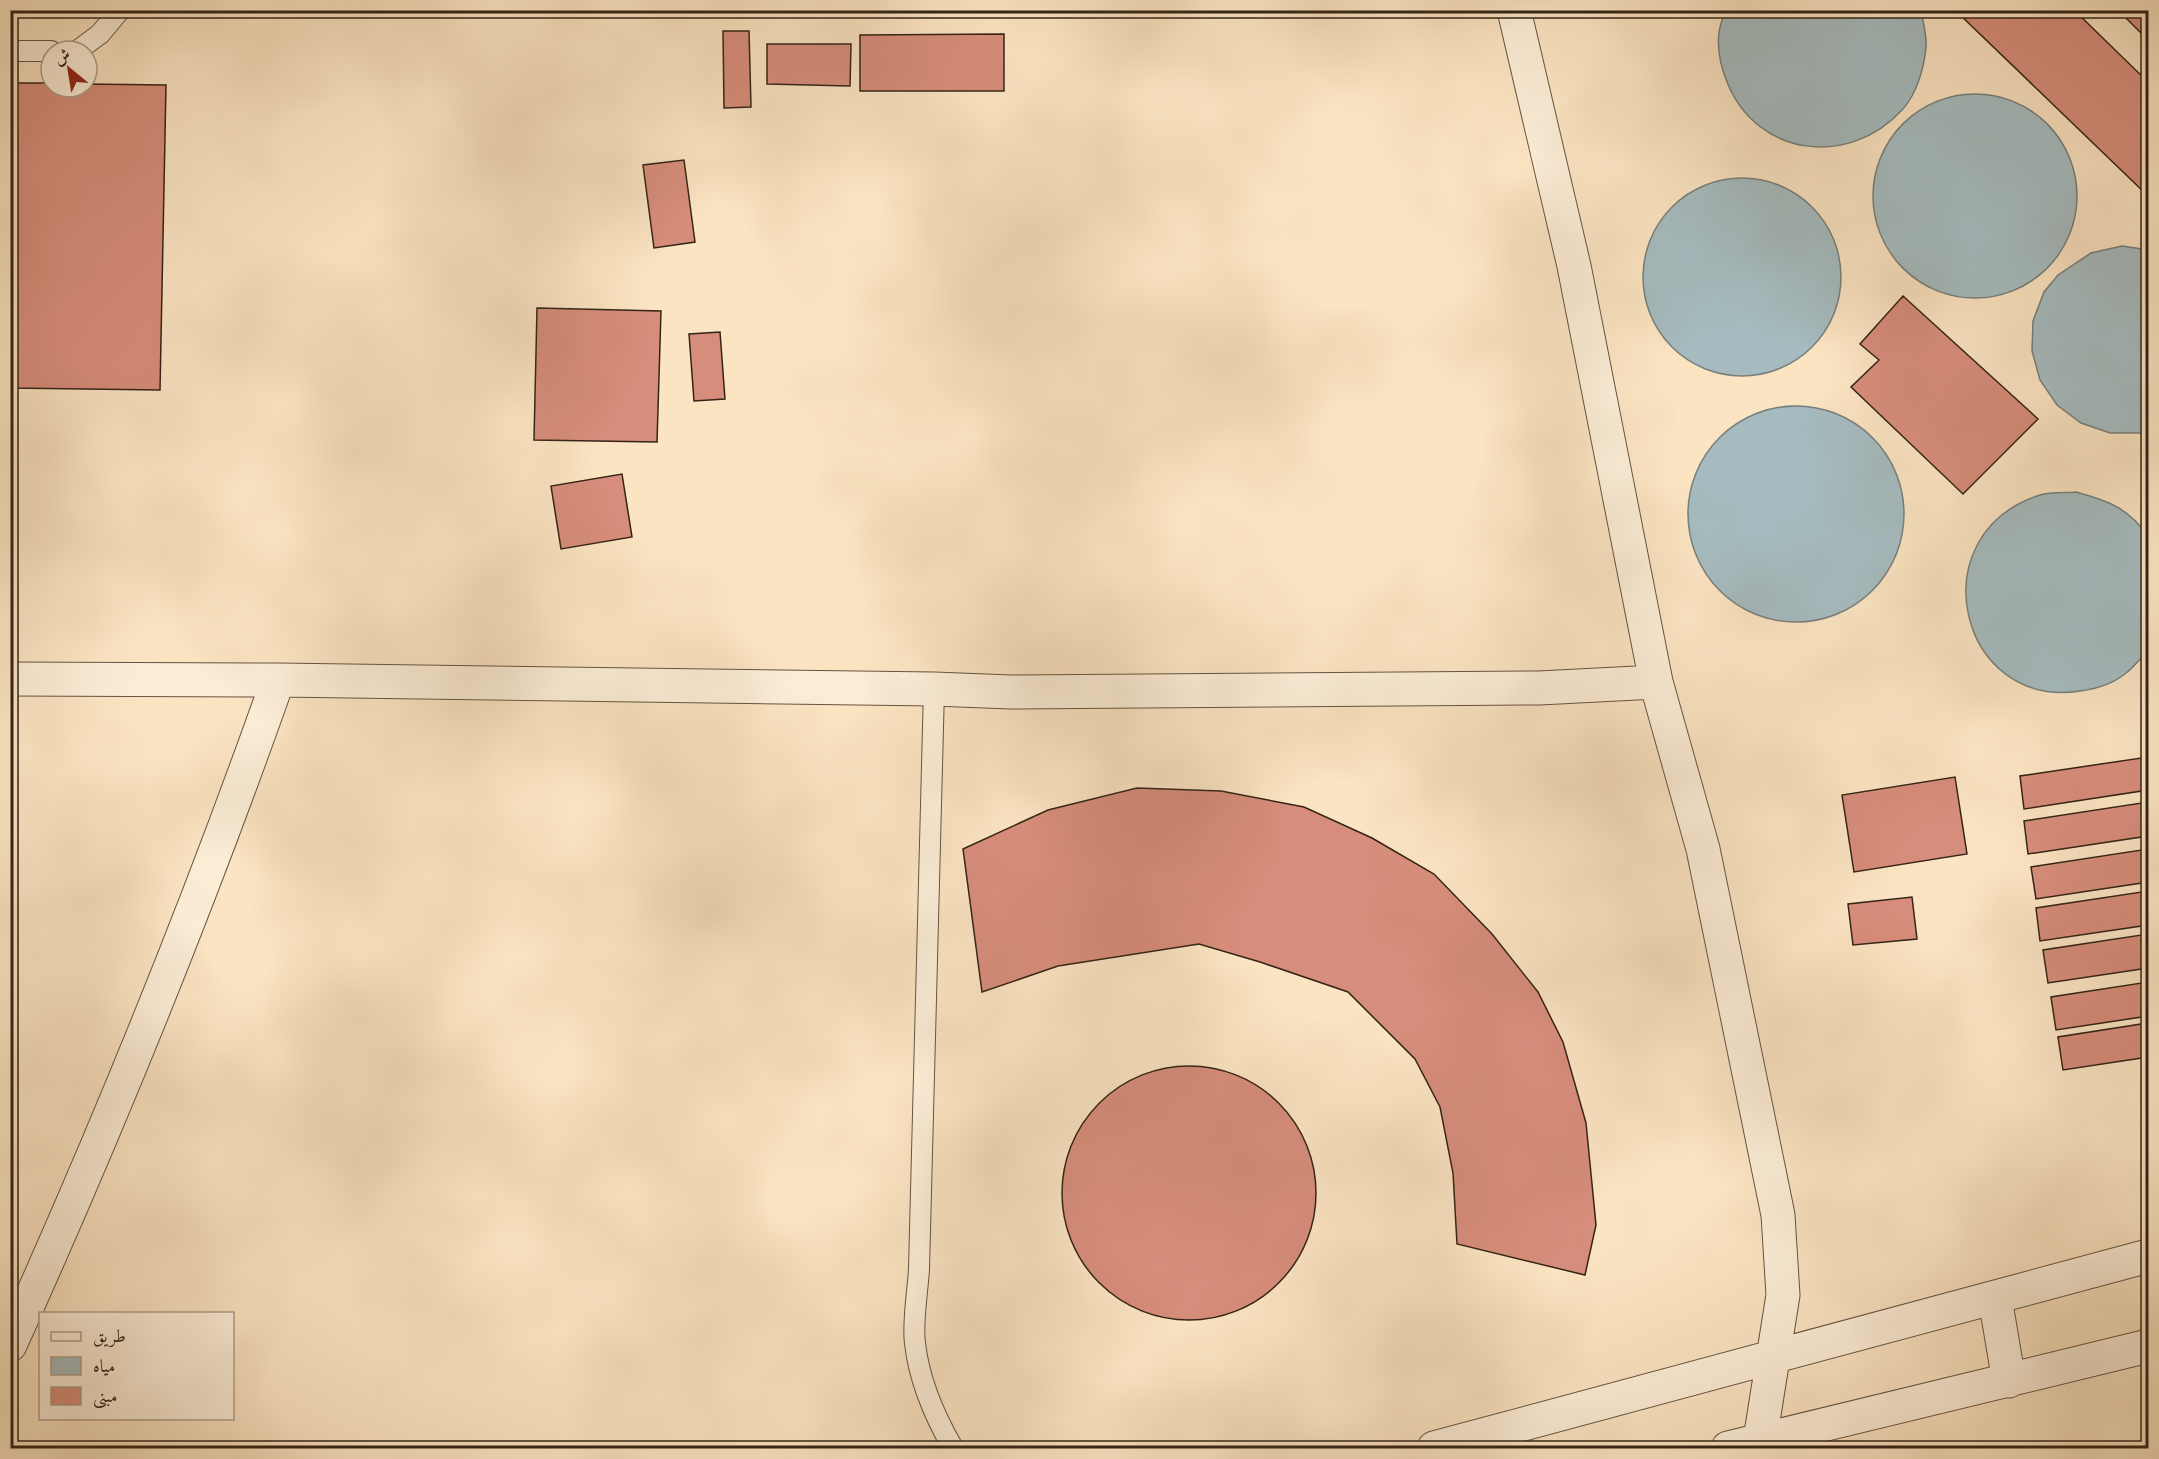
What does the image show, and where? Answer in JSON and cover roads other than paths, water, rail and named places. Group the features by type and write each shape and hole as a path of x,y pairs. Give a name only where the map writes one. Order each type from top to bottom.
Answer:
{"street":[{"path":"1514,10 1574,266 1656,682 1703,849 1778,1215 1783,1295 1760,1440"},
{"path":"10,679 278,680 934,689 1011,693 1527,688 1656,682"},
{"path":"10,1345 77,1198 236,799 278,680"},
{"path":"1434,1449 2148,1257"},
{"path":"1995,1298 2009,1381"},
{"path":"1728,1449 2148,1346"}],"lane":[{"path":"93,39 120,10"},
{"path":"10,51 39,51"},
{"path":"934,689 919,1269 914,1342 925,1385 941,1427 953,1449"}],"water":[{"path":"1725,11 1921,11 1926,42 1924,63 1919,80 1902,110 1880,129 1857,141 1831,146 1806,146 1782,139 1760,126 1741,107 1727,82 1721,64 1719,45 1719,30"},
{"path":"1975,94 1995,96 2014,102 2047,124 2069,157 2075,176 2077,196 2075,216 2069,235 2047,268 2014,290 1995,296 1975,298 1955,296 1936,290 1903,268 1881,235 1875,216 1873,196 1875,176 1881,157 1903,124 1936,102 1955,96"},
{"path":"1732,178 1752,178 1780,185 1805,200 1819,214 1834,239 1841,267 1841,287 1834,315 1819,340 1805,354 1771,372 1752,376 1732,376 1704,369 1679,354 1665,340 1647,306 1643,287 1643,267 1650,239 1665,214 1679,200 1713,182"},
{"path":"2122,246 2148,250 2148,430 2141,433 2110,433 2081,423 2057,405 2040,380 2032,351 2033,321 2044,292 2058,275 2091,253"},
{"path":"1796,406 1817,408 1837,414 1856,424 1872,438 1886,454 1896,473 1902,493 1904,514 1902,535 1896,555 1886,574 1872,590 1856,604 1837,614 1817,620 1796,622 1775,620 1755,614 1736,604 1720,590 1706,574 1696,555 1690,535 1688,514 1690,493 1696,473 1706,454 1720,438 1736,424 1755,414 1775,408"},
{"path":"2076,492 2117,507 2141,526 2148,536 2148,650 2126,673 2104,685 2080,691 2038,690 2005,674 1982,648 1969,615 1967,579 1977,545 2001,515 2040,495"}]}
